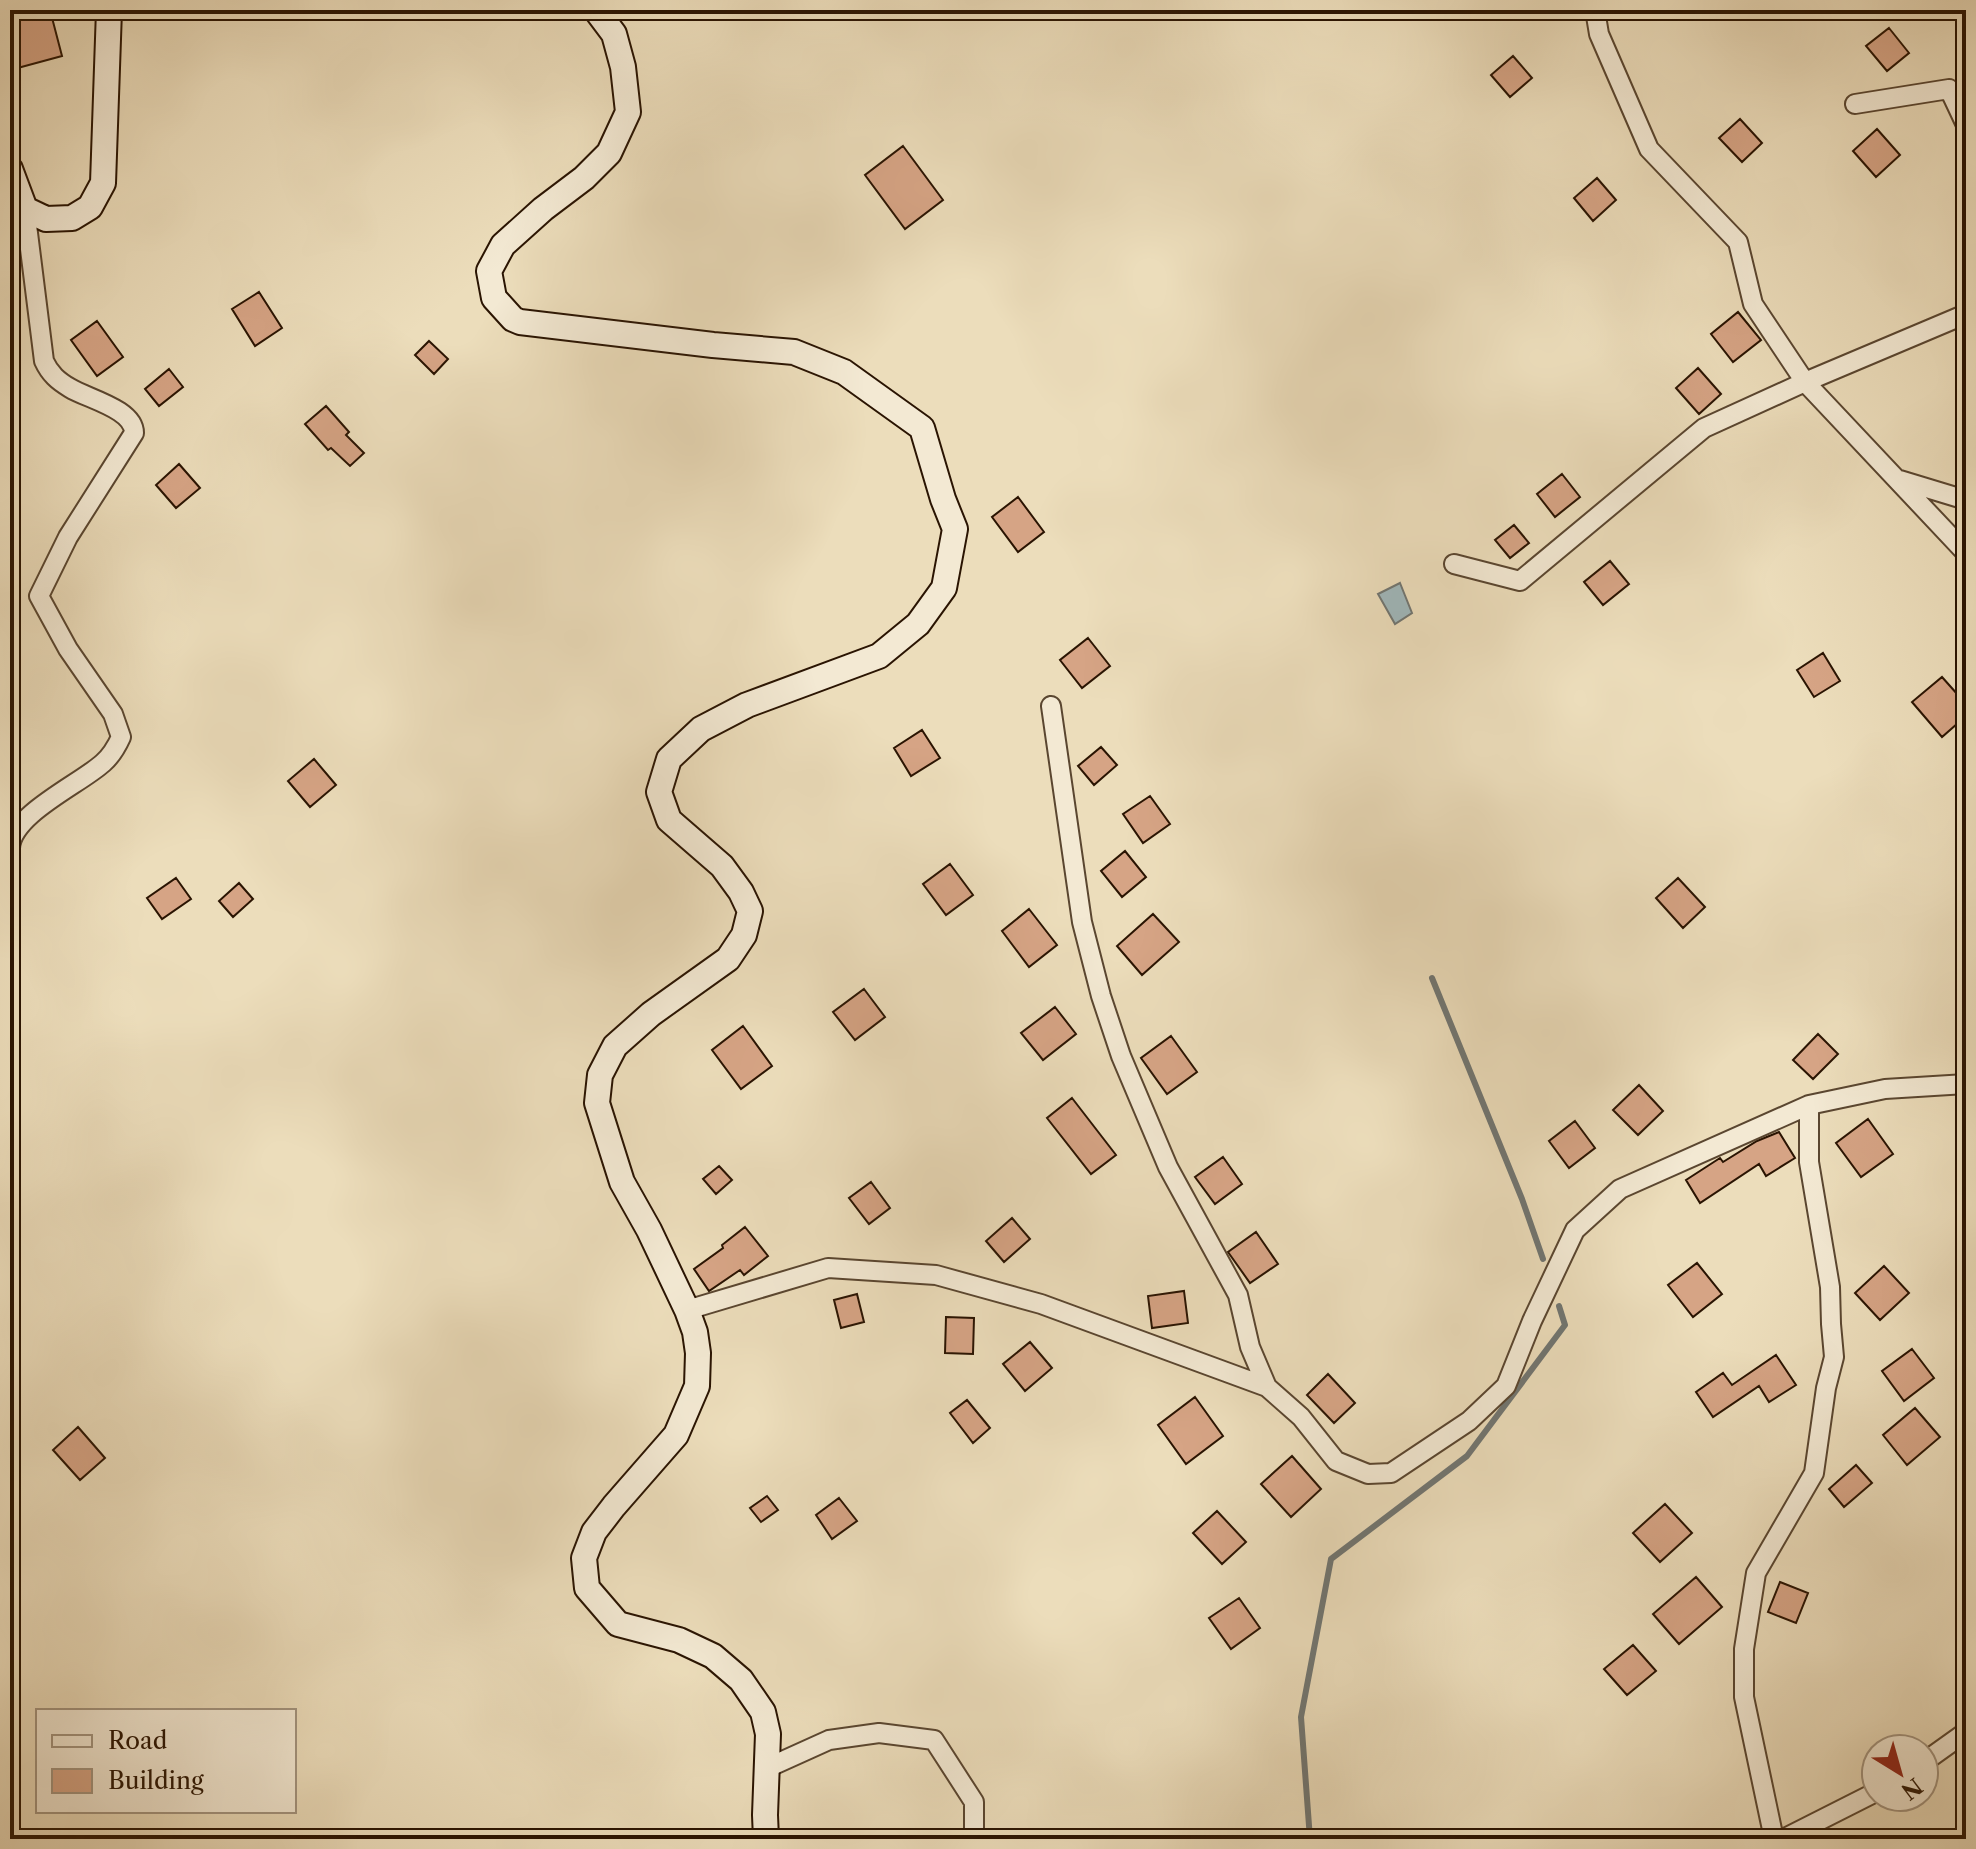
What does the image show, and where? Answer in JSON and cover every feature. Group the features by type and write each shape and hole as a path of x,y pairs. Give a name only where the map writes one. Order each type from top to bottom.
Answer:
{"main road":[{"path":"10,169 25,209 46,219 72,218 90,207 103,183 109,10"},
{"path":"596,10 614,34 623,67 628,112 609,153 584,178 503,245 489,271 494,298 513,319 520,322 794,352 844,372 922,428 955,529 944,588 918,624 889,648 879,656 747,705 701,729 669,759 659,792 669,820 722,866 750,911 744,935 728,959 651,1014 615,1046 600,1075 597,1103 622,1182 687,1310 698,1353 697,1386 676,1435 594,1532 584,1558 587,1588 618,1624 679,1640 713,1656 741,1680 763,1712 768,1734 766,1839"}],"street":[{"path":"1595,10 1599,34 1649,149 1738,242 1753,304 1805,382 1966,553"},
{"path":"1855,104 1949,89 1966,125"},
{"path":"10,848 10,840 26,820 51,798 102,764 115,751 121,737 113,714 68,649 39,596 68,537 134,433 132,422 122,413 70,389 51,374 44,361 25,209"},
{"path":"1454,564 1520,581 1704,428 1966,314"},
{"path":"1896,479 1966,500"},
{"path":"1051,706 1082,922 1101,996 1121,1056 1168,1167 1238,1295 1250,1347 1267,1387"},
{"path":"687,1310 828,1268 936,1275 1041,1304 1267,1387 1301,1417 1336,1461 1368,1474 1391,1473 1469,1421 1506,1386 1532,1321 1575,1230 1620,1189 1809,1105 1885,1089 1966,1084"},
{"path":"1774,1839 1744,1697 1744,1649 1756,1573 1814,1473 1826,1388 1834,1357 1830,1287 1809,1162 1809,1105"},
{"path":"1940,1751 1966,1732"},
{"path":"767,1768 829,1740 879,1733 934,1740 974,1802 974,1839"},
{"path":"1783,1839 1860,1800"}],"water":[{"path":"1400,583 1412,613 1395,624 1378,594"}],"building":[{"path":"10,10 50,10 62,56 14,69 10,52"},
{"path":"1889,28 1909,53 1887,71 1866,46"},
{"path":"1513,56 1532,78 1510,97 1491,75"},
{"path":"1740,119 1762,143 1742,162 1719,138"},
{"path":"1877,129 1900,155 1876,177 1853,151"},
{"path":"903,146 943,200 905,229 865,175"},
{"path":"1597,178 1616,200 1593,221 1574,198"},
{"path":"259,292 282,328 255,346 232,309"},
{"path":"1738,312 1761,340 1733,362 1711,334"},
{"path":"97,321 123,357 97,376 71,340"},
{"path":"429,341 448,359 434,374 415,355"},
{"path":"1698,368 1721,394 1699,414 1676,388"},
{"path":"169,369 183,387 159,406 145,389"},
{"path":"326,406 349,432 346,435 364,453 350,466 331,448 328,450 305,424"},
{"path":"179,464 200,488 176,508 156,485"},
{"path":"1562,474 1580,497 1555,517 1537,494"},
{"path":"1018,497 1044,532 1018,552 992,517"},
{"path":"1514,525 1529,543 1510,558 1495,540"},
{"path":"1610,561 1629,584 1603,605 1584,582"},
{"path":"1088,638 1110,666 1082,688 1060,660"},
{"path":"1823,653 1840,681 1814,697 1797,670"},
{"path":"1942,677 1966,704 1966,716 1942,737 1912,702"},
{"path":"922,730 940,758 911,776 894,748"},
{"path":"1101,747 1117,765 1094,785 1078,766"},
{"path":"314,759 336,785 310,807 288,781"},
{"path":"1150,796 1170,824 1143,843 1123,814"},
{"path":"1125,851 1146,877 1122,897 1101,871"},
{"path":"950,864 973,895 946,915 923,884"},
{"path":"176,878 191,899 162,919 147,898"},
{"path":"1678,878 1705,907 1683,928 1656,898"},
{"path":"239,883 253,899 233,917 219,901"},
{"path":"1029,909 1057,945 1029,967 1002,931"},
{"path":"1153,914 1179,942 1142,975 1117,946"},
{"path":"864,989 885,1017 855,1040 833,1012"},
{"path":"1055,1007 1076,1034 1043,1060 1021,1033"},
{"path":"743,1026 772,1066 741,1089 712,1050"},
{"path":"1818,1034 1838,1054 1813,1079 1793,1060"},
{"path":"1171,1036 1197,1072 1167,1094 1141,1058"},
{"path":"1639,1085 1663,1111 1638,1135 1613,1110"},
{"path":"1072,1098 1116,1155 1091,1174 1047,1118"},
{"path":"1868,1119 1893,1154 1861,1177 1836,1143"},
{"path":"1575,1121 1595,1148 1569,1168 1549,1141"},
{"path":"1779,1132 1795,1158 1766,1176 1759,1164 1700,1203 1686,1180 1720,1158 1723,1162 1757,1141"},
{"path":"1223,1157 1242,1184 1215,1204 1195,1177"},
{"path":"719,1166 732,1180 716,1194 703,1179"},
{"path":"871,1182 890,1208 869,1224 849,1198"},
{"path":"1012,1218 1030,1239 1004,1262 986,1241"},
{"path":"745,1227 768,1256 744,1275 740,1270 709,1291 694,1269"},
{"path":"1256,1232 1278,1264 1250,1283 1228,1252"},
{"path":"1697,1263 1722,1294 1693,1317 1668,1285"},
{"path":"1884,1266 1909,1293 1880,1320 1855,1293"},
{"path":"1184,1291 1188,1323 1152,1328 1148,1296"},
{"path":"857,1294 864,1322 841,1328 834,1300"},
{"path":"946,1317 974,1318 973,1354 945,1353"},
{"path":"1030,1342 1052,1368 1025,1391 1003,1364"},
{"path":"1912,1349 1934,1378 1904,1401 1882,1371"},
{"path":"1776,1355 1796,1385 1769,1402 1759,1386 1713,1417 1696,1392 1723,1373 1732,1385"},
{"path":"1328,1374 1355,1403 1334,1423 1307,1395"},
{"path":"1195,1397 1223,1436 1186,1464 1158,1425"},
{"path":"967,1400 990,1428 973,1443 950,1413"},
{"path":"1915,1408 1940,1437 1907,1465 1883,1435"},
{"path":"78,1427 105,1458 80,1480 53,1450"},
{"path":"1292,1456 1321,1489 1291,1517 1261,1484"},
{"path":"1856,1465 1872,1483 1844,1507 1829,1489"},
{"path":"767,1496 778,1510 761,1522 750,1508"},
{"path":"839,1498 857,1521 832,1539 816,1515"},
{"path":"1665,1504 1692,1533 1660,1562 1633,1533"},
{"path":"1217,1511 1246,1542 1222,1564 1193,1533"},
{"path":"1696,1577 1722,1607 1679,1644 1653,1614"},
{"path":"1780,1582 1808,1593 1796,1623 1768,1612"},
{"path":"1239,1598 1260,1628 1231,1649 1209,1618"},
{"path":"1633,1645 1656,1671 1627,1695 1604,1669"}],"waterway":[{"path":"1432,978 1522,1199 1543,1259"},
{"path":"1310,1839 1301,1717 1331,1559 1467,1456 1565,1325 1559,1306"}]}
